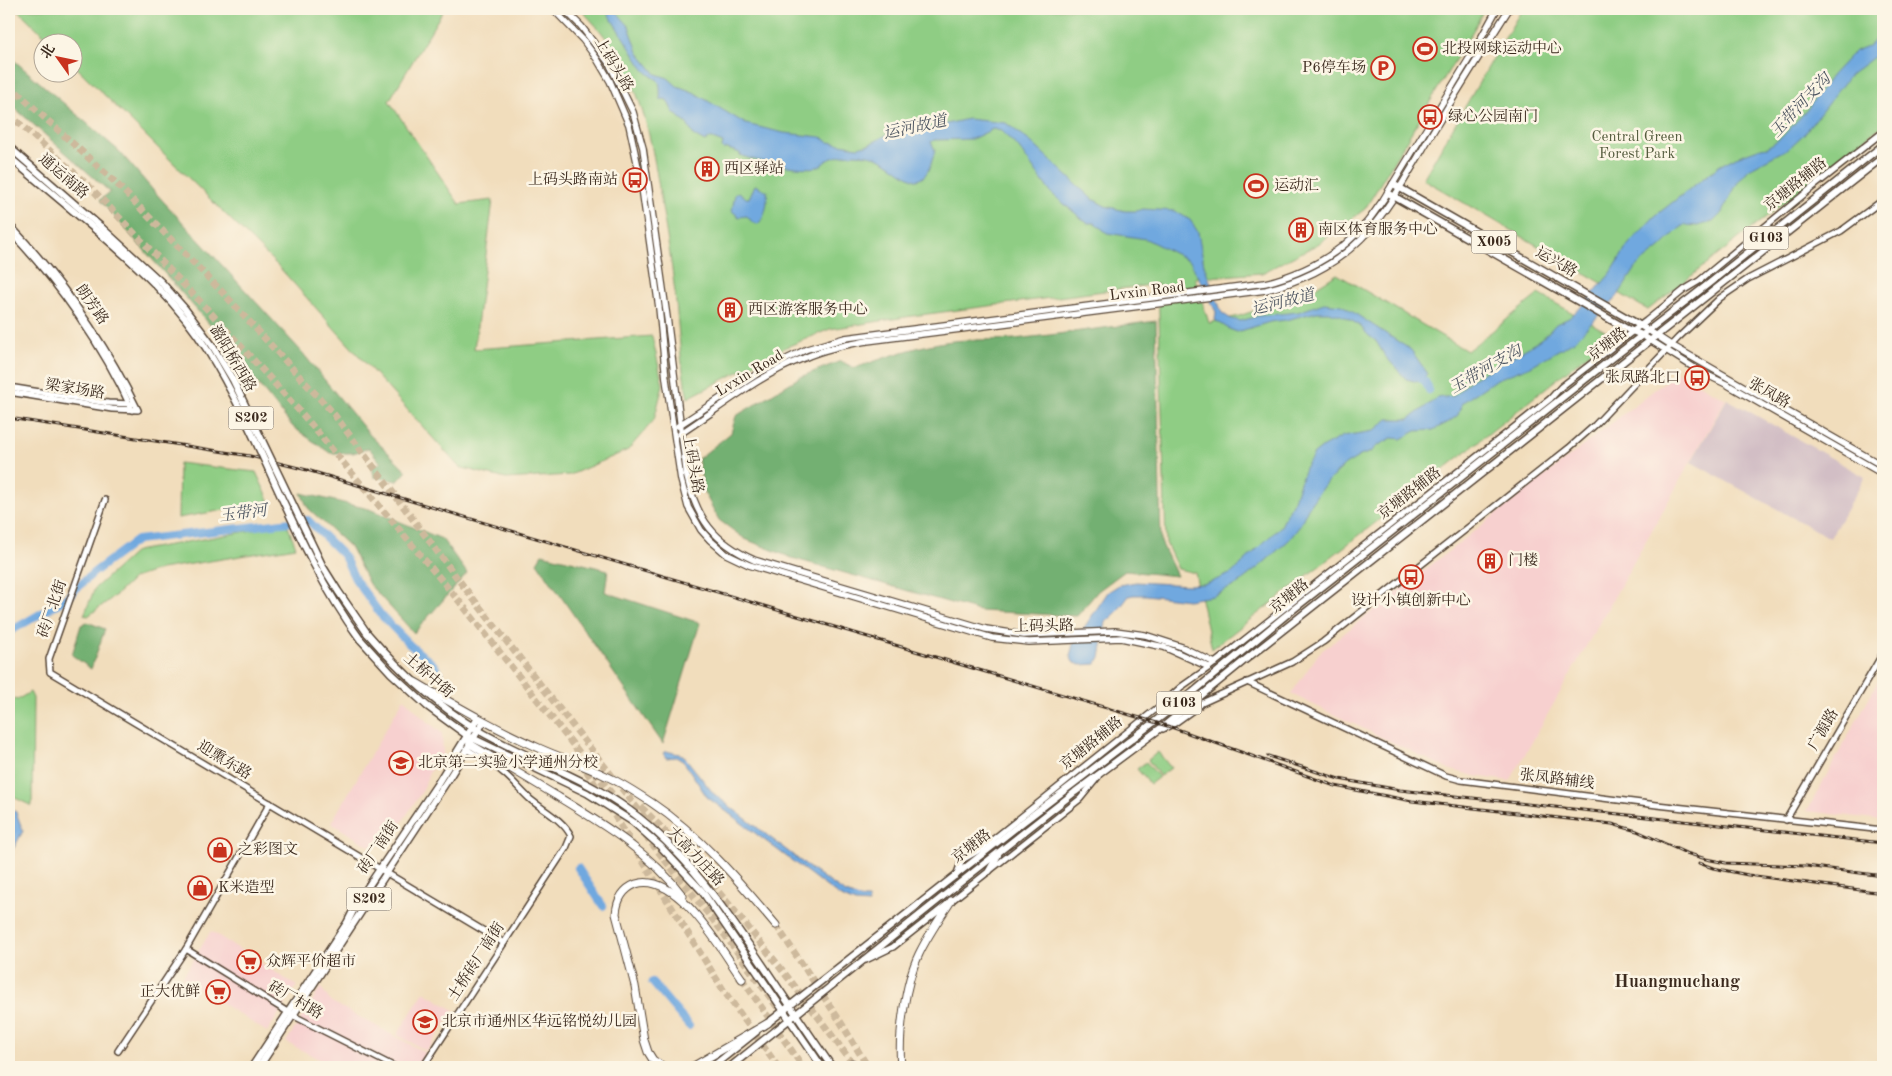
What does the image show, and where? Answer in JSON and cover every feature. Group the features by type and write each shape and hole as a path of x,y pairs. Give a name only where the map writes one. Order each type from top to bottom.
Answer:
{"highway":[{"path":"414,682 481,720 539,748 606,776 653,804 705,847 740,883 776,926"},
{"path":"469,742 582,811 639,850 657,866 678,890 742,979"},
{"path":"664,1067 653,1060 644,1040 635,986 616,914 617,906 627,889 633,885 648,882 670,889 694,912"},
{"path":"900,1067 899,1052 902,1026 907,989 912,971 920,953 951,901"},
{"path":"688,1067 694,1066 768,1023"}],"main road":[{"name":"上码头路","path":"553,9 583,40 596,59 610,81 629,125 636,152 659,308 673,430 682,460"},
{"name":"上码头路","path":"564,9 599,49 627,100 643,148 677,398 684,494 693,518 710,540 726,554 756,568 962,626 992,638 1030,642 1121,638 1164,647 1209,667"},
{"name":"Lvxin Road","path":"1396,186 1497,9"},
{"name":"Lvxin Road","path":"675,438 760,380 781,368 837,347 867,341 1256,291 1285,285 1319,271 1348,252 1378,221 1391,194 1509,9"},
{"path":"621,103 627,100"},
{"name":"京塘路","path":"712,1067 1192,693 1300,604 1648,330 1707,286 1883,145"},
{"name":"通运南路","path":"9,147 99,229"},
{"path":"636,152 638,148 643,148"},
{"name":"通运南路","path":"9,157 99,229"},
{"name":"京塘路","path":"730,1067 1001,851 1104,770 1158,731 1244,660 1883,157"},
{"name":"运兴路","path":"1396,186 1648,330"},
{"name":"Lvxin Road","path":"673,430 760,372 807,349 845,338 1282,279 1317,264 1337,252 1352,239 1391,194"},
{"name":"运兴路","path":"1391,194 1616,323 1642,335"},
{"name":"潞阳桥西路","path":"99,229 161,282 185,309 212,345 236,388 323,567 368,633"},
{"name":"潞阳桥西路","path":"99,229 181,313 206,349 247,422 316,572 339,610 360,639 391,672 469,742"},
{"path":"1616,323 1620,320 1620,313"},
{"name":"张凤路","path":"1648,330 1666,351 1728,384 1883,474"},
{"name":"张凤路","path":"1642,335 1671,345 1883,466"},
{"path":"669,399 675,400 677,398"},
{"name":"上码头路","path":"962,626 1024,635 1115,631 1145,635 1182,647 1215,663"},
{"name":"土桥中街","path":"368,633 391,660 414,682 436,701 476,729"},
{"name":"砖厂南街","path":"252,1067 291,1014 386,873 481,720"},
{"name":"大高力庄路","path":"476,729 594,788 644,821 709,889 832,1067"},
{"name":"砖厂南街","path":"259,1067 380,869 469,742"},
{"name":"大高力庄路","path":"469,742 587,793 633,822 661,847 702,891 822,1067"},
{"path":"989,871 1001,851"}],"street":[{"name":"京塘路辅路","path":"956,876 962,860 981,849 1181,687 1215,663 1550,399 1562,387 1883,132"},
{"path":"1188,707 1202,703 1292,662 1323,642 1569,448 1595,425 1708,308 1748,279 1840,231 1883,200"},
{"name":"朗芳路","path":"9,224 75,303 123,378 134,407"},
{"name":"朗芳路","path":"9,231 68,303 103,354 134,407"},
{"name":"梁家场路","path":"9,387 134,407"},
{"name":"梁家场路","path":"9,392 112,409 134,407"},
{"name":"砖厂北街","path":"50,672 49,659 84,555 105,500"},
{"name":"广源路","path":"1786,820 1883,653"},
{"name":"迎熏东路","path":"50,672 504,943"},
{"name":"张凤路辅线","path":"1247,682 1446,776 1462,780 1637,803 1883,830"},
{"path":"1158,731 1175,723 1202,703"},
{"name":"土桥砖厂南街","path":"423,1067 570,842 571,836 560,822 524,794 469,742"},
{"name":"京塘路辅路","path":"859,964 893,947 1080,799 1104,770"},
{"path":"118,1051 186,950 270,803"},
{"name":"砖厂村路","path":"186,950 291,1014 395,1067"}],"shaded area":[{"name":"设计小镇创新中心","path":"1677,372 1726,399 1510,781 1475,776 1448,769 1291,694 1319,653"},
{"path":"1727,399 1865,477 1830,538 1691,462"},
{"path":"1883,672 1883,820 1807,811"},
{"name":"北京第二实验小学通州分校","path":"404,698 422,717 442,733 443,754 429,773 423,790 389,842 369,846 331,823"},
{"path":"211,931 297,986 267,1032 182,978"},
{"path":"321,987 330,1001 426,1053 417,1067 334,1067 286,1042"},
{"name":"北京市通州区华远铭悦幼儿园","path":"424,992 454,1010 427,1051 397,1035"}],"green space":[{"path":"17,9 444,9 389,101 459,204 493,200 474,349 652,336 663,385 654,420 628,450 570,475 506,479 459,467 279,267 82,73 82,32 41,32"},
{"path":"580,9 1484,9 1474,29 1365,209 1318,244 1262,273 1195,278 1209,323 1239,316 1307,293 1337,274 1467,351 1539,294 1612,335 1423,486 1212,649 1195,573 1178,569 1166,543 1158,284 912,316 830,329 784,348 688,398 681,359 671,261 647,125 639,100 616,53 600,31"},
{"name":"Central Green Forest Park","path":"1522,9 1883,9 1883,125 1648,310 1423,179"},
{"path":"9,56 32,76 32,82 39,82 119,151 301,351 369,434 407,471 398,481 374,477 372,466 381,463 369,448 353,453 330,453 293,427 211,326 100,200 110,192 9,103"},
{"path":"1156,321 1161,542 1177,576 1125,571 1098,591 1077,616 979,611 792,558 745,539 719,520 704,492 698,459 731,433 736,416 800,377 841,361 854,368 928,345 949,341 1015,339"},
{"path":"179,463 256,472 270,502 178,518"},
{"path":"301,493 369,509 442,539 467,573 414,633 369,584 351,548 308,508"},
{"path":"287,524 296,547 161,569 134,578 116,595 88,616 84,615 95,588 136,551"},
{"path":"542,554 608,570 605,592 700,623 663,744 537,562"},
{"path":"87,622 105,629 91,669 72,655 81,625"},
{"path":"30,692 33,698 32,806 9,795 9,696 17,700"},
{"path":"1158,752 1171,768 1160,776 1148,760"},
{"path":"1146,762 1159,777 1150,784 1137,769"}],"water":[{"path":"605,9 614,9 629,26 638,52 656,74 668,78 677,86 693,92 746,124 784,133 821,137 829,142 858,147 870,144 888,134 929,128 968,119 1006,123 1032,143 1091,198 1105,206 1125,211 1143,209 1175,211 1190,220 1198,232 1204,265 1222,313 1231,319 1241,321 1258,316 1298,312 1324,303 1342,305 1411,350 1428,374 1418,382 1406,379 1385,356 1376,341 1361,327 1340,315 1328,312 1317,312 1270,322 1237,332 1229,329 1215,320 1216,312 1190,261 1146,239 1107,233 1095,223 1087,223 1051,193 1019,148 1001,131 993,129 972,139 934,140 931,142 935,150 929,169 923,177 915,180 874,156 841,155 825,161 821,166 805,168 746,157 725,148 724,150 722,148 723,143 710,138 705,142 694,136 687,124 673,112 667,100 663,99 660,101 659,82 642,67"},
{"path":"1883,33 1883,50 1850,75 1804,134 1789,148 1749,169 1738,182 1721,214 1713,222 1697,226 1685,225 1638,265 1617,297 1574,341 1531,366 1495,380 1462,403 1458,415 1449,422 1433,430 1416,431 1401,439 1392,438 1377,446 1371,452 1345,465 1325,484 1309,506 1299,527 1289,540 1236,585 1213,596 1188,600 1146,595 1129,596 1116,613 1106,622 1100,658 1096,664 1080,665 1073,662 1070,656 1073,644 1108,592 1119,585 1136,582 1203,584 1232,573 1281,526 1294,500 1305,468 1314,454 1343,436 1374,431 1388,419 1409,419 1437,398 1454,396 1471,380 1529,347 1546,335 1556,324 1569,318 1611,273 1628,245 1655,216 1719,166 1736,157 1768,147 1782,137 1806,111 1832,75 1849,57 1855,51 1868,46"},
{"path":"755,185 767,191 766,209 758,224 753,223 747,216 739,217 732,211 735,194 739,192 746,198 749,198"},
{"path":"666,751 683,755 714,794 812,870 844,892 861,899 868,899 869,904 855,903 839,896 707,797 684,762 676,757 666,758 663,753"},
{"path":"9,808 16,812 23,831 9,857"}],"waterway":[{"name":"运河故道","path":"1413,374 1425,381 1429,390"},
{"name":"玉带河","path":"9,632 64,600 93,573 137,540 308,520 344,556 355,579 381,615 410,645 433,664 439,672"},
{"name":"玉带河","path":"578,868 603,906"},
{"name":"玉带河","path":"652,982 689,1026"}],"tunnel":[{"path":"9,85 116,183 226,296 333,413 464,587 652,827"},
{"path":"9,114 91,188 210,312 304,416 464,607 635,823"},
{"path":"581,762 724,991 778,1067"},
{"path":"641,807 677,844 733,909 794,985 852,1063"},
{"path":"645,835 722,931 783,1015"},
{"path":"663,841 680,864"},
{"path":"776,925 840,1021 868,1067"},
{"path":"750,957 784,1002"},
{"path":"742,979 803,1067"}],"railway":[{"path":"9,418 250,456 307,470 1174,728 1335,786 1412,801 1612,824 1637,831 1686,853 1726,863 1806,866 1883,876"},
{"path":"1268,756 1339,779 1400,790 1883,843"},
{"path":"1699,863 1713,868 1748,875 1883,893"}],"place":[{"name":"北投网球运动中心","path":"1425,49"},
{"name":"P6停车场","path":"1383,68"},
{"name":"绿心公园南门","path":"1430,117"},
{"name":"西区驿站","path":"707,169"},
{"name":"上码头路南站","path":"635,180"},
{"name":"运动汇","path":"1256,186"},
{"name":"南区体育服务中心","path":"1301,230"},
{"name":"西区游客服务中心","path":"730,310"},
{"name":"张凤路北口","path":"1697,378"},
{"name":"门楼","path":"1490,561"},
{"name":"设计小镇创新中心","path":"1411,577"},
{"name":"北京第二实验小学通州分校","path":"401,763"},
{"name":"之彩图文","path":"220,850"},
{"name":"K米造型","path":"200,888"},
{"name":"众辉平价超市","path":"249,962"},
{"name":"正大优鲜","path":"218,992"},
{"name":"北京市通州区华远铭悦幼儿园","path":"425,1022"}],"district":[{"name":"Huangmuchang","path":"1677,982"}],"water label":[{"name":"玉带河支沟","path":"1801,106"},
{"name":"玉带河支沟","path":"1486,370"}]}
